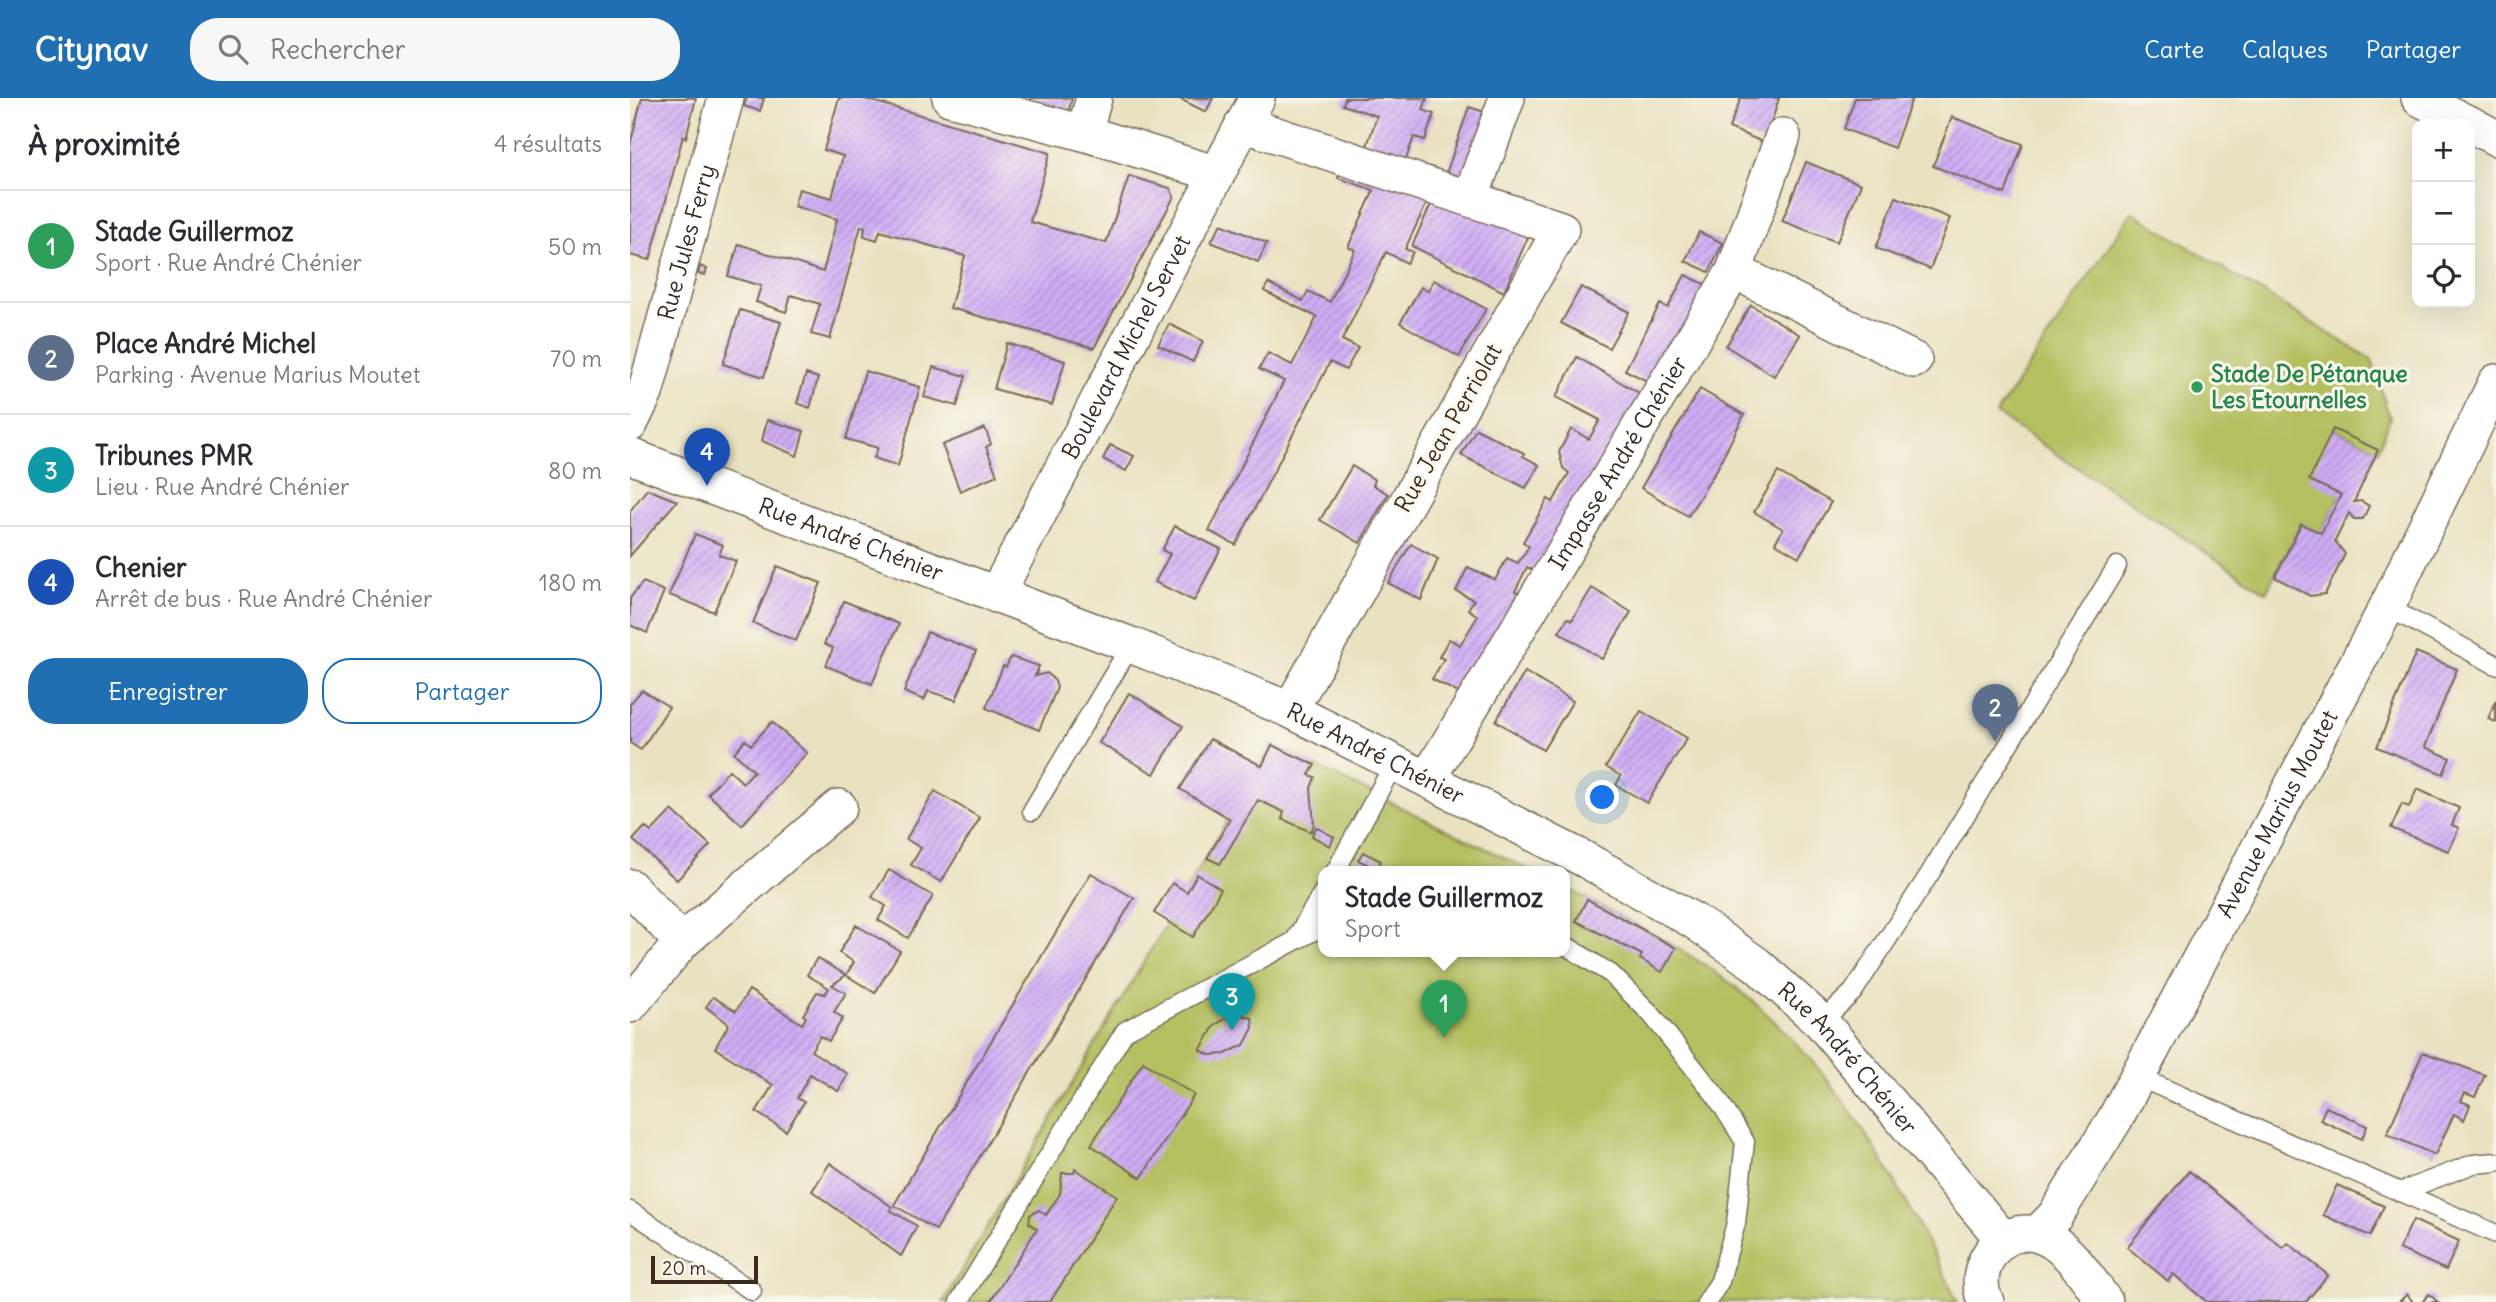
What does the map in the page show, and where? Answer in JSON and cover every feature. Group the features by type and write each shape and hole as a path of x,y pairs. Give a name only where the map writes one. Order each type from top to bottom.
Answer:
{"street":[{"name":"Rue Jules Ferry","path":"630,424 645,393 726,98"},
{"path":"950,98 1084,133 1217,174"},
{"path":"1084,133 1094,98"},
{"path":"1471,199 1507,98"},
{"path":"2419,98 2460,119"},
{"name":"Rue Jean Perriolat","path":"1250,111 1471,199 1561,229 1290,710"},
{"name":"Boulevard Michel Servet","path":"996,595 1250,111"},
{"path":"2475,127 2496,138"},
{"name":"Impasse André Chénier","path":"1428,778 1734,271 1783,136"},
{"path":"1734,271 1914,360"},
{"name":"Avenue Marius Moutet","path":"2038,1234 2055,1216 2080,1178 2136,1076 2386,607 2496,382"},
{"name":"Rue André Chénier","path":"630,456 1131,645 1290,710 1586,860 1694,921 1756,964 1821,1022 2002,1238"},
{"path":"630,1005 682,942 839,807"},
{"path":"630,887 682,942"},
{"path":"1986,1302 1982,1278 1988,1257 2002,1238 2020,1233 2038,1234 2072,1259 2105,1302"}],"lane":[{"path":"1821,1022 1853,992 2117,566"},
{"path":"2386,607 2496,665"},
{"path":"1031,811 1131,645"},
{"path":"1338,866 1395,762"},
{"path":"1294,941 1318,900"},
{"path":"959,1302 1125,1031 1318,929"},
{"path":"1570,948 1611,974 1651,1014 1716,1096 1745,1142 1736,1223 1720,1281 1720,1302"},
{"path":"2136,1076 2496,1234"},
{"path":"2400,1192 2473,1164 2496,1162"},
{"path":"630,1211 752,1291"},
{"path":"1707,1302 1720,1281"}],"green space":[{"name":"Stade De Pétanque Les Etournelles","path":"2132,212 2372,360 2390,419 2378,450 2334,429 2341,495 2321,533 2301,524 2266,592 1996,414"},
{"path":"1272,745 1522,866 1318,866 1318,957 1570,957 1570,890 1700,962 1768,1015 1799,1046 1853,1114 1877,1151 1899,1188 1957,1302 943,1302"}],"building":[{"path":"642,98 696,98 686,138 683,136 650,260 630,255 630,145"},
{"path":"747,98 764,98 760,111 744,106"},
{"path":"839,98 862,98 1050,153 1030,222 1106,243 1129,176 1170,188 1174,197 1094,348 950,308 965,256 880,231 877,240 864,236 865,227 861,226 830,339 811,334 820,304 791,295 786,312 756,302 761,286 728,276 739,244 823,272 837,219 794,206 799,189 832,198 843,156 824,150"},
{"path":"1031,98 1072,98 1068,113 1030,102"},
{"path":"1178,98 1213,98 1206,112"},
{"path":"1345,98 1427,98 1423,110 1434,114 1425,140 1414,137 1405,162 1366,149 1377,116 1343,105"},
{"path":"1741,98 1779,98 1765,143 1729,128"},
{"path":"1855,98 1912,98 1894,148 1844,129"},
{"path":"1469,107 1494,115 1470,186 1445,177"},
{"path":"1952,117 2023,144 2005,194 1933,166"},
{"path":"1344,159 1432,192 1405,249 1413,252 1407,263 1386,252 1342,340 1358,348 1346,370 1330,362 1236,545 1209,531 1284,381 1259,369 1268,353 1292,365 1317,317 1264,291 1268,283 1303,301 1308,291 1330,302 1355,250 1348,247 1374,190 1338,178"},
{"path":"1806,162 1861,184 1837,242 1782,221"},
{"path":"1436,193 1528,237 1504,292 1412,246"},
{"path":"1896,197 1950,218 1930,269 1876,248"},
{"path":"1221,224 1267,243 1258,262 1211,242"},
{"path":"1699,232 1723,243 1709,272 1685,261"},
{"path":"700,266 707,269 705,275 698,274"},
{"path":"1685,275 1709,286 1653,384 1625,370 1660,304 1668,308"},
{"path":"1434,280 1486,309 1459,357 1400,323 1421,287 1428,291"},
{"path":"1581,287 1629,312 1609,348 1561,323"},
{"path":"1751,305 1800,335 1774,376 1726,346"},
{"path":"740,310 781,322 764,377 723,364"},
{"path":"1169,324 1203,341 1193,362 1158,345"},
{"path":"1007,343 1065,361 1052,405 994,389"},
{"path":"1577,357 1646,397 1539,573 1527,567 1515,591 1524,596 1464,696 1432,679 1444,659 1439,657 1449,639 1460,645 1478,616 1468,609 1474,600 1456,591 1468,567 1495,580 1507,558 1518,563 1529,546 1523,542 1548,499 1553,502 1569,473 1563,468 1559,452 1571,429 1589,439 1600,420 1556,397"},
{"path":"933,367 966,376 957,406 924,397"},
{"path":"865,371 920,387 898,466 874,458 878,448 846,439"},
{"path":"806,374 818,378 810,408 797,403"},
{"path":"1700,389 1744,415 1717,469 1688,516 1641,488"},
{"path":"767,420 804,431 797,456 762,441"},
{"path":"985,428 991,444 986,447 997,475 960,491 942,445"},
{"path":"1476,429 1524,453 1523,456 1539,465 1526,488 1461,455"},
{"path":"2333,429 2378,450 2354,502 2361,501 2369,506 2363,519 2354,519 2349,513 2335,541 2345,554 2325,594 2310,596 2275,577 2301,524 2321,533 2341,495 2309,480"},
{"path":"1110,445 1134,456 1126,471 1103,459"},
{"path":"1352,466 1375,480 1373,485 1388,494 1360,543 1320,520"},
{"path":"1778,472 1831,502 1799,557 1775,543 1783,529 1754,512"},
{"path":"647,489 677,501 630,556 630,511"},
{"path":"1175,526 1221,549 1194,601 1155,582 1170,554 1162,550"},
{"path":"695,534 723,545 719,555 736,561 714,612 669,595"},
{"path":"1411,544 1438,559 1421,600 1388,583"},
{"path":"777,566 821,583 796,641 753,623"},
{"path":"643,582 664,591 647,633 630,625 630,598"},
{"path":"1592,588 1631,612 1602,659 1559,632 1568,618 1572,620"},
{"path":"844,601 899,624 872,684 826,666 833,648 824,644"},
{"path":"927,632 976,651 956,700 928,691 924,700 904,692"},
{"path":"2416,652 2457,669 2425,747 2450,758 2443,774 2377,747"},
{"path":"1011,657 1039,666 1035,676 1047,673 1055,681 1057,688 1039,730 986,708 1003,666 1006,667"},
{"path":"1525,672 1573,701 1543,750 1496,721"},
{"path":"642,690 669,707 641,750 630,743 630,704"},
{"path":"1129,693 1183,726 1154,774 1099,743"},
{"path":"2496,700 2496,722 2488,719"},
{"path":"1641,711 1687,738 1647,803 1616,785 1621,776 1606,767"},
{"path":"772,722 807,753 742,825 708,794 729,770 743,783 754,771 734,753 745,740 751,745"},
{"path":"1210,739 1262,766 1272,745 1315,765 1309,775 1315,777 1311,788 1314,824 1311,832 1282,819 1284,812 1258,800 1220,864 1207,858 1230,819 1180,789"},
{"path":"2417,789 2459,808 2452,825 2459,828 2448,851 2391,828 2402,804 2409,807"},
{"path":"935,791 980,818 941,882 911,865 921,848 906,839"},
{"path":"672,810 710,845 677,880 633,840 645,827 651,832"},
{"path":"1316,827 1334,837 1330,846 1312,836"},
{"path":"1363,852 1381,861 1378,866 1371,866 1358,860"},
{"path":"889,870 933,896 908,938 878,920 886,906 872,897"},
{"path":"1091,873 1134,898 936,1230 894,1205"},
{"path":"1197,874 1221,889 1193,937 1154,913 1172,883 1187,892"},
{"path":"1587,899 1676,948 1662,972 1640,959 1642,955 1576,921"},
{"path":"856,925 900,951 875,993 846,975 854,962 839,953"},
{"path":"817,958 846,975 832,985 846,993 834,1012 843,1018 829,1041 820,1036 811,1051 848,1074 838,1091 810,1074 797,1098 804,1102 786,1131 756,1112 773,1085 715,1048 729,1024 706,1007 713,997 736,1011 749,990 802,1024 806,1017 803,1015 817,992 825,994 829,988 807,975"},
{"path":"1235,1013 1252,1018 1253,1028 1244,1045 1225,1054 1210,1055 1200,1050 1215,1025"},
{"path":"2423,1052 2485,1075 2475,1097 2465,1093 2461,1101 2470,1105 2464,1120 2454,1114 2435,1155 2387,1134"},
{"path":"1143,1062 1194,1095 1141,1178 1091,1145"},
{"path":"2326,1107 2367,1126 2362,1139 2320,1120"},
{"path":"830,1163 892,1207 890,1210 917,1226 901,1256 812,1191"},
{"path":"1075,1169 1117,1196 1050,1302 990,1302 1037,1229 1029,1223 1030,1215 1039,1210 1046,1215 1060,1194 1062,1173 1074,1173"},
{"path":"2189,1171 2283,1248 2288,1243 2328,1275 2306,1302 2207,1302 2173,1274 2168,1281 2127,1247"},
{"path":"2337,1185 2384,1206 2370,1236 2323,1215"},
{"path":"2413,1220 2459,1241 2446,1270 2399,1249"},
{"path":"2407,1294 2413,1302 2399,1302"},
{"path":"2429,1294 2438,1302 2422,1302"}],"place":[{"name":"Stade De Pétanque Les Etournelles","path":"2197,387"},
{"name":"Chenier","path":"707,486"},
{"name":"Place André Michel","path":"1995,742"},
{"name":"Tribunes PMR","path":"1232,1031"},
{"name":"Stade Guillermoz","path":"1444,1038"}]}
